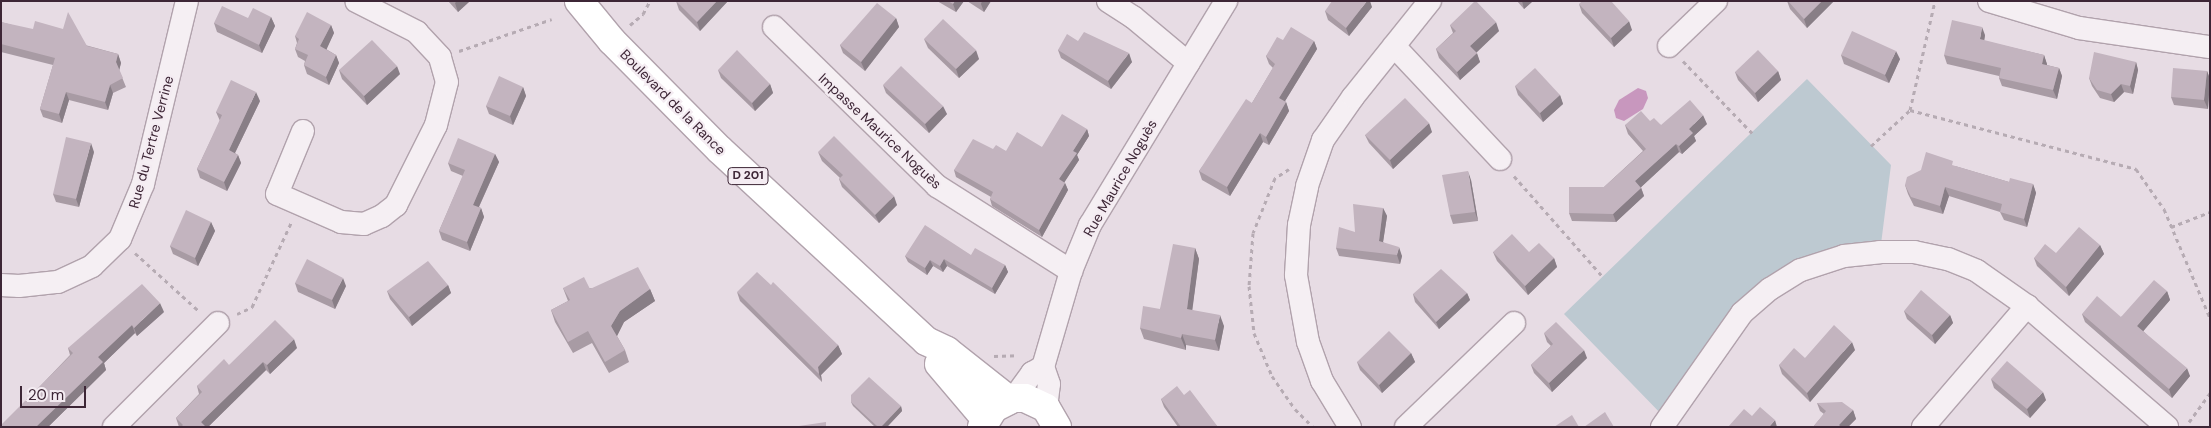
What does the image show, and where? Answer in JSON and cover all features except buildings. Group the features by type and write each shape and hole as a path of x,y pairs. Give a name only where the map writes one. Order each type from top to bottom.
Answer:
{"main road":[{"name":"Boulevard de la Rance","path":"579,1 612,41 720,150 926,341 947,351 1011,399"},
{"name":"Boulevard de la Rance","path":"926,341 937,362 984,423"},
{"path":"984,423 994,408 1011,399 1025,398 1052,417"}],"street":[{"name":"Rue du Tertre Verrine","path":"1,285 19,286 58,282 92,266 120,239 143,184 187,1"},
{"path":"303,131 277,194 341,222 364,224 382,216 396,205 436,125 447,82 440,57 417,32 356,1"},
{"path":"1108,1 1133,17 1188,63"},
{"name":"Rue Maurice Noguès","path":"1052,417 1049,384 1043,366 1071,271 1090,225 1226,1"},
{"path":"1350,427 1322,381 1308,342 1299,304 1296,275 1299,225 1315,159 1336,119 1430,1"},
{"path":"1669,46 1716,1"},
{"path":"1989,1 2080,28 2210,47"},
{"name":"Impasse Maurice Noguès","path":"774,27 937,186 1071,271"},
{"path":"1394,46 1500,159"},
{"path":"1662,427 1742,313 1770,288 1802,270 1844,256 1914,252 1948,258 1977,271 2028,306 2167,427"},
{"path":"1923,427 2028,306"},
{"path":"114,427 218,323"},
{"path":"1406,427 1514,323"},
{"path":"1011,399 1032,373 1043,366"}],"path":[{"path":"630,25 643,14 650,1"},
{"path":"1870,146 1910,110 1935,1"},
{"path":"440,57 552,20"},
{"path":"1669,46 1753,134"},
{"path":"1910,110 2136,169 2164,210 2210,318"},
{"path":"1314,427 1295,409 1272,376 1254,333 1249,286 1253,233 1275,178 1280,172 1315,159"},
{"path":"1500,159 1603,276"},
{"path":"120,239 190,306 218,323 252,306 299,204"},
{"path":"2171,227 2210,212"},
{"path":"2186,427 2210,394"}],"shaded area":[{"path":"1807,79 1891,165 1880,252 1770,289 1667,420 1564,314"},
{"path":"1638,88 1646,91 1648,98 1643,109 1624,121 1616,118 1614,110 1619,100"}]}
